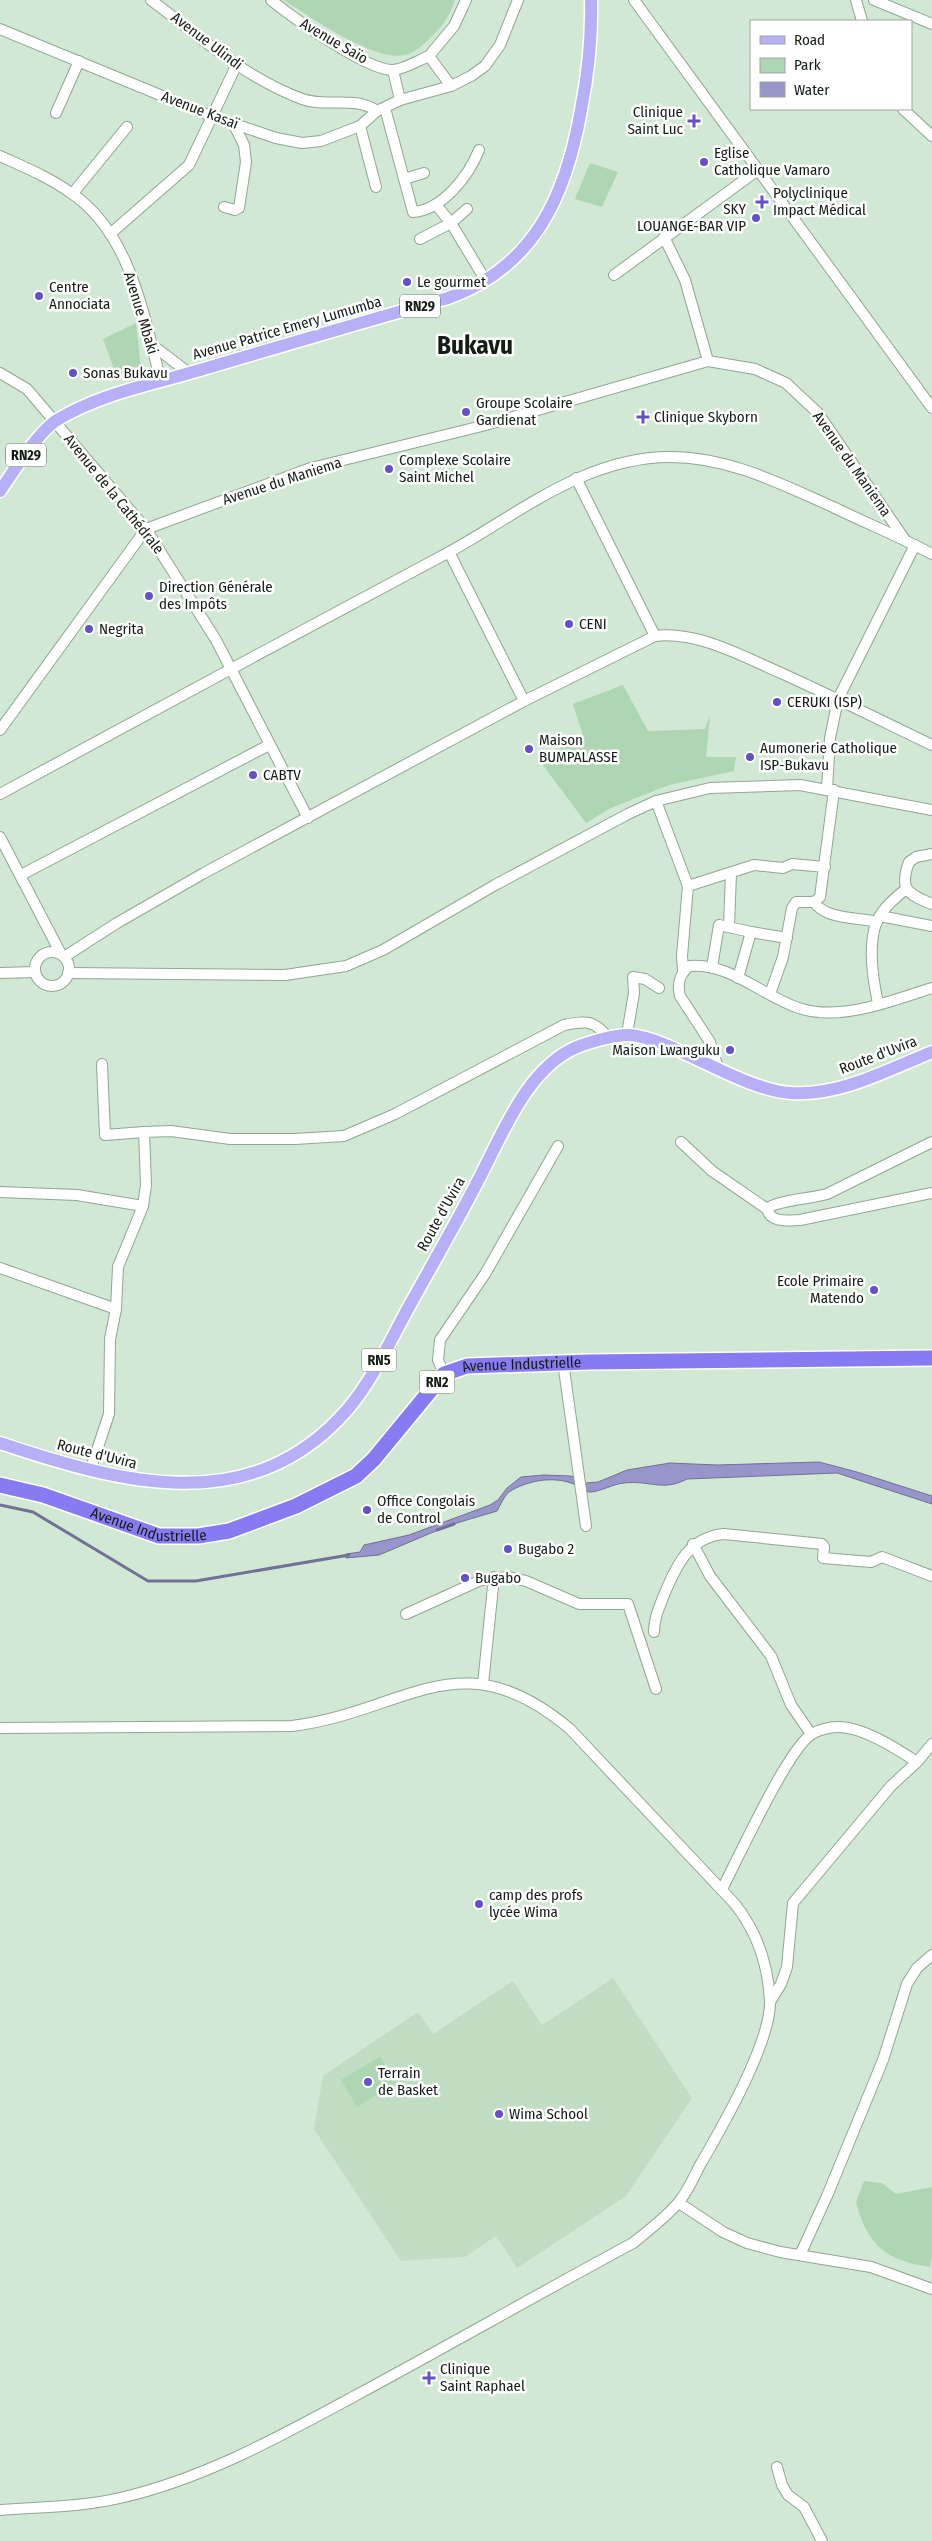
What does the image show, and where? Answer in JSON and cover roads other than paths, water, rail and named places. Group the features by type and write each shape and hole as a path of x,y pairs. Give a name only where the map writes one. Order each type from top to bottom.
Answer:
{"highway":[{"name":"Avenue Industrielle","path":"0,1485 43,1495 159,1536 176,1537 215,1534 296,1506 356,1476 374,1459 444,1374 466,1366 563,1362 932,1358"}],"main road":[{"name":"Avenue Patrice Emery Lumumba","path":"0,491 34,445 55,421 106,398 448,298 486,281 524,249 561,190 571,162 586,83 591,0"},
{"name":"Route d'Uvira","path":"0,1443 90,1471 136,1480 179,1484 204,1482 260,1472 290,1458 323,1436 350,1408 382,1356 478,1182 507,1123 530,1086 545,1070 576,1047 627,1034 658,1042 778,1092 834,1090 863,1081 932,1052"}],"street":[{"name":"Avenue Ulindi","path":"152,0 236,66 304,100 358,103 381,109"},
{"name":"Avenue Saïo","path":"271,0 291,16 343,49 393,70"},
{"path":"400,100 393,70 429,56 454,26 466,0"},
{"name":"Avenue Kasaï","path":"0,28 211,116 276,138 302,143 321,141 360,126 381,109 400,100 451,86 485,66 500,45 518,0"},
{"path":"634,0 932,408"},
{"path":"856,0 862,20"},
{"path":"874,0 932,24"},
{"path":"429,56 451,86"},
{"path":"56,113 80,62"},
{"path":"110,234 189,165 236,66"},
{"path":"381,109 414,212 437,206 472,167 479,150"},
{"path":"904,110 932,136"},
{"path":"224,207 235,210 239,208 246,162 244,145 233,123"},
{"path":"73,194 127,126"},
{"path":"360,126 376,187"},
{"name":"Avenue Mbaki","path":"0,156 41,174 73,194 110,234 138,294 161,382"},
{"path":"614,275 758,170"},
{"path":"404,179 424,173"},
{"path":"437,206 451,223 486,281"},
{"path":"420,239 451,223 467,209"},
{"path":"664,237 685,280 708,361"},
{"path":"151,344 189,373"},
{"name":"Avenue du Maniema","path":"146,529 311,468 482,426 708,361 754,369 786,383 818,413 910,543"},
{"name":"Avenue de la Cathédrale","path":"0,373 27,389 146,529 196,605 308,818"},
{"path":"0,794 449,552 576,478 628,460 670,457 707,460 749,470 932,554"},
{"path":"576,478 655,636"},
{"path":"0,730 146,529"},
{"path":"770,994 787,938 790,913 796,902 814,902 820,897 825,867 831,790 830,738 838,699 910,543"},
{"path":"449,552 524,701"},
{"path":"0,837 62,956 69,966 68,973 63,982 52,987 41,983 35,972 34,967 40,957 50,952 62,956 148,904 524,701 655,636 669,634 689,636 737,654 838,699 932,745"},
{"path":"21,876 151,806 214,776 269,745"},
{"path":"68,973 285,975 304,974 346,966 383,950 503,881 656,800 710,788 759,784 800,785 932,810"},
{"path":"656,800 688,886 682,956 683,971 678,988 680,996 710,1042 718,1068"},
{"path":"932,854 916,857 909,862 904,883 906,889 916,898 932,904"},
{"path":"688,886 718,875 762,865 783,868 792,864 825,867"},
{"path":"729,926 731,873"},
{"path":"878,1003 873,942 879,919 888,906 906,889"},
{"path":"814,902 818,909 830,913 932,926"},
{"path":"712,967 719,925 787,938"},
{"path":"738,978 751,932"},
{"path":"683,971 689,966 712,967 802,1009 818,1011 856,1009 932,988"},
{"path":"0,973 35,972"},
{"path":"627,1034 634,993 633,977 645,978 659,988"},
{"path":"102,1064 105,1135 171,1131 230,1139 295,1140 344,1136 395,1114 564,1026 586,1022 599,1026 609,1039"},
{"path":"90,1471 109,1414 110,1339 116,1309 118,1267 143,1206 146,1185 144,1132"},
{"path":"681,1142 712,1171 767,1210 773,1218 781,1221 800,1220 932,1194"},
{"path":"767,1210 770,1205 777,1203 810,1199 827,1194 932,1142"},
{"path":"444,1374 438,1360 440,1340 484,1274 558,1146"},
{"path":"0,1192 77,1196 143,1206"},
{"path":"0,1268 116,1309"},
{"path":"563,1362 580,1468 586,1526"},
{"path":"654,1632 654,1621 670,1577 693,1544 711,1535 724,1534 822,1544 824,1546 824,1558 871,1562 882,1557 932,1576"},
{"path":"693,1544 710,1576 771,1656 791,1705 811,1734"},
{"path":"483,1684 494,1577"},
{"path":"406,1614 481,1580 494,1577 509,1577 526,1581 579,1604 628,1604 656,1689"},
{"path":"0,1728 292,1726 336,1717 425,1688 452,1683 483,1684 504,1689 547,1710 570,1729 722,1889 746,1917 758,1941 770,2002"},
{"path":"722,1889 780,1777 795,1752 811,1734 838,1727 854,1730 889,1744 918,1762"},
{"path":"0,2510 82,2505 120,2498 174,2483 225,2462 289,2432 633,2243 679,2203 742,2086 763,2036 770,2002 781,1984 787,1967 793,1903 891,1786 918,1762 932,1744"},
{"path":"800,2255 827,2196 882,2060 907,1984 917,1968 932,1955"},
{"path":"679,2203 723,2232 747,2243 780,2252 871,2267 932,2289"},
{"path":"778,2467 782,2485 788,2495 804,2507 822,2541"}],"water":[{"path":"819,1462 932,1496 932,1504 837,1473 687,1479 670,1485 633,1482 591,1492 582,1490 571,1483 547,1480 531,1482 509,1492 497,1511 450,1525 379,1555 346,1558 346,1554 360,1552 364,1545 409,1535 490,1505 498,1500 507,1488 521,1477 544,1475 571,1476 586,1483 598,1482 627,1470 670,1463 717,1465"}],"waterway":[{"path":"0,1505 33,1512 148,1581 196,1581 349,1555"},
{"path":"437,1530 454,1524"}],"place":[{"name":"Clinique Saint Luc","path":"694,121"},
{"name":"Eglise Catholique Vamaro","path":"704,162"},
{"name":"Polyclinique Impact Médical","path":"762,202"},
{"name":"SKY LOUANGE-BAR VIP","path":"756,218"},
{"name":"Le gourmet","path":"407,282"},
{"name":"Centre Annociata","path":"39,296"},
{"name":"Sonas Bukavu","path":"73,373"},
{"name":"Groupe Scolaire Gardienat","path":"466,412"},
{"name":"Clinique Skyborn","path":"643,417"},
{"name":"Complexe Scolaire Saint Michel","path":"389,469"},
{"name":"Direction Générale des Impôts","path":"149,596"},
{"name":"CENI","path":"569,624"},
{"name":"Negrita","path":"89,629"},
{"name":"CERUKI (ISP)","path":"777,702"},
{"name":"Maison BUMPALASSE","path":"529,749"},
{"name":"Aumonerie Catholique ISP-Bukavu","path":"750,757"},
{"name":"CABTV","path":"253,775"},
{"name":"Maison Lwanguku","path":"730,1050"},
{"name":"Ecole Primaire Matendo","path":"874,1290"},
{"name":"Office Congolais de Control","path":"367,1510"},
{"name":"Bugabo 2","path":"508,1549"},
{"name":"Bugabo","path":"465,1578"},
{"name":"camp des profs lycée Wima","path":"479,1904"},
{"name":"Terrain de Basket","path":"368,2082"},
{"name":"Wima School","path":"499,2114"},
{"name":"Clinique Saint Raphael","path":"429,2378"}],"district":[{"name":"Bukavu","path":"475,346"}]}
